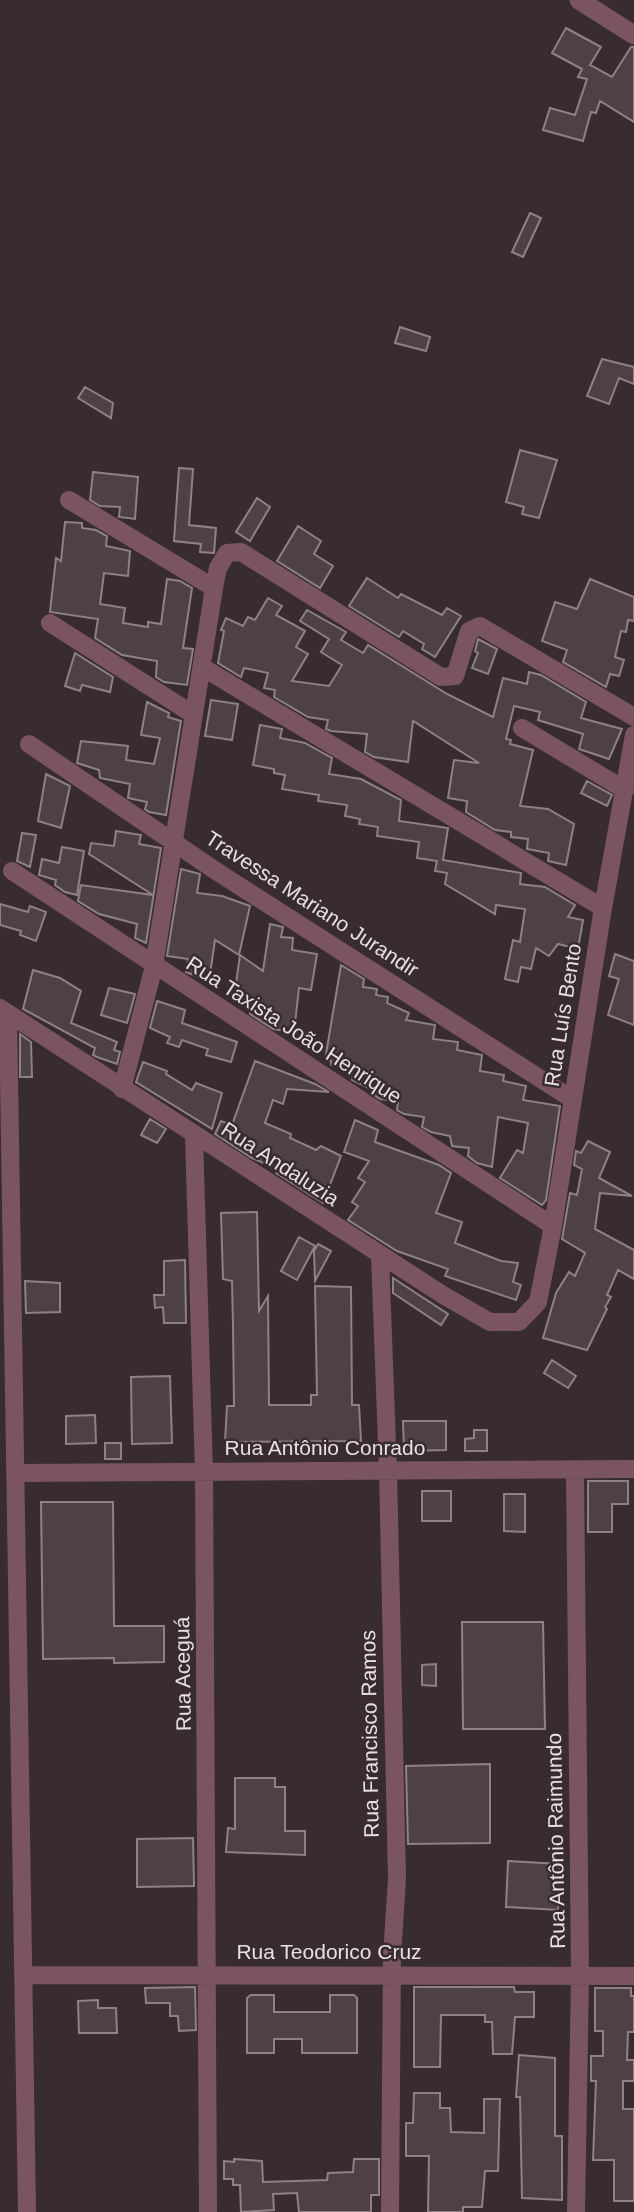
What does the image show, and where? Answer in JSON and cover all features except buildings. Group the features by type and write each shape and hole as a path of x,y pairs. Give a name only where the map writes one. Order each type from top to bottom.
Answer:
{"street":[{"path":"579,0 634,35"},
{"path":"69,500 214,588"},
{"path":"122,1089 154,966 214,588 224,556 232,551 241,552 441,677 455,676 469,631 480,625 634,717"},
{"path":"50,623 194,715"},
{"path":"202,667 603,908"},
{"path":"522,728 625,790"},
{"name":"Rua Luís Bento","path":"537,1302 553,1226 603,908 634,735"},
{"name":"Travessa Mariano Jurandir","path":"29,744 172,841 572,1099"},
{"name":"Rua Taxista João Henrique","path":"12,871 553,1226"},
{"path":"4,1011 17,1473 27,2212"},
{"name":"Rua Andaluzia","path":"4,1011 380,1256 490,1322 519,1322 537,1302"},
{"name":"Rua Aceguá","path":"194,1136 204,1472 208,2212"},
{"name":"Rua Francisco Ramos","path":"380,1256 388,1471 397,1879 392,1975 390,2212"},
{"name":"Rua Antônio Conrado","path":"17,1473 634,1469"},
{"name":"Rua Antônio Raimundo","path":"575,1470 580,1976 576,2212"},
{"name":"Rua Teodorico Cruz","path":"25,1975 634,1976"}]}
